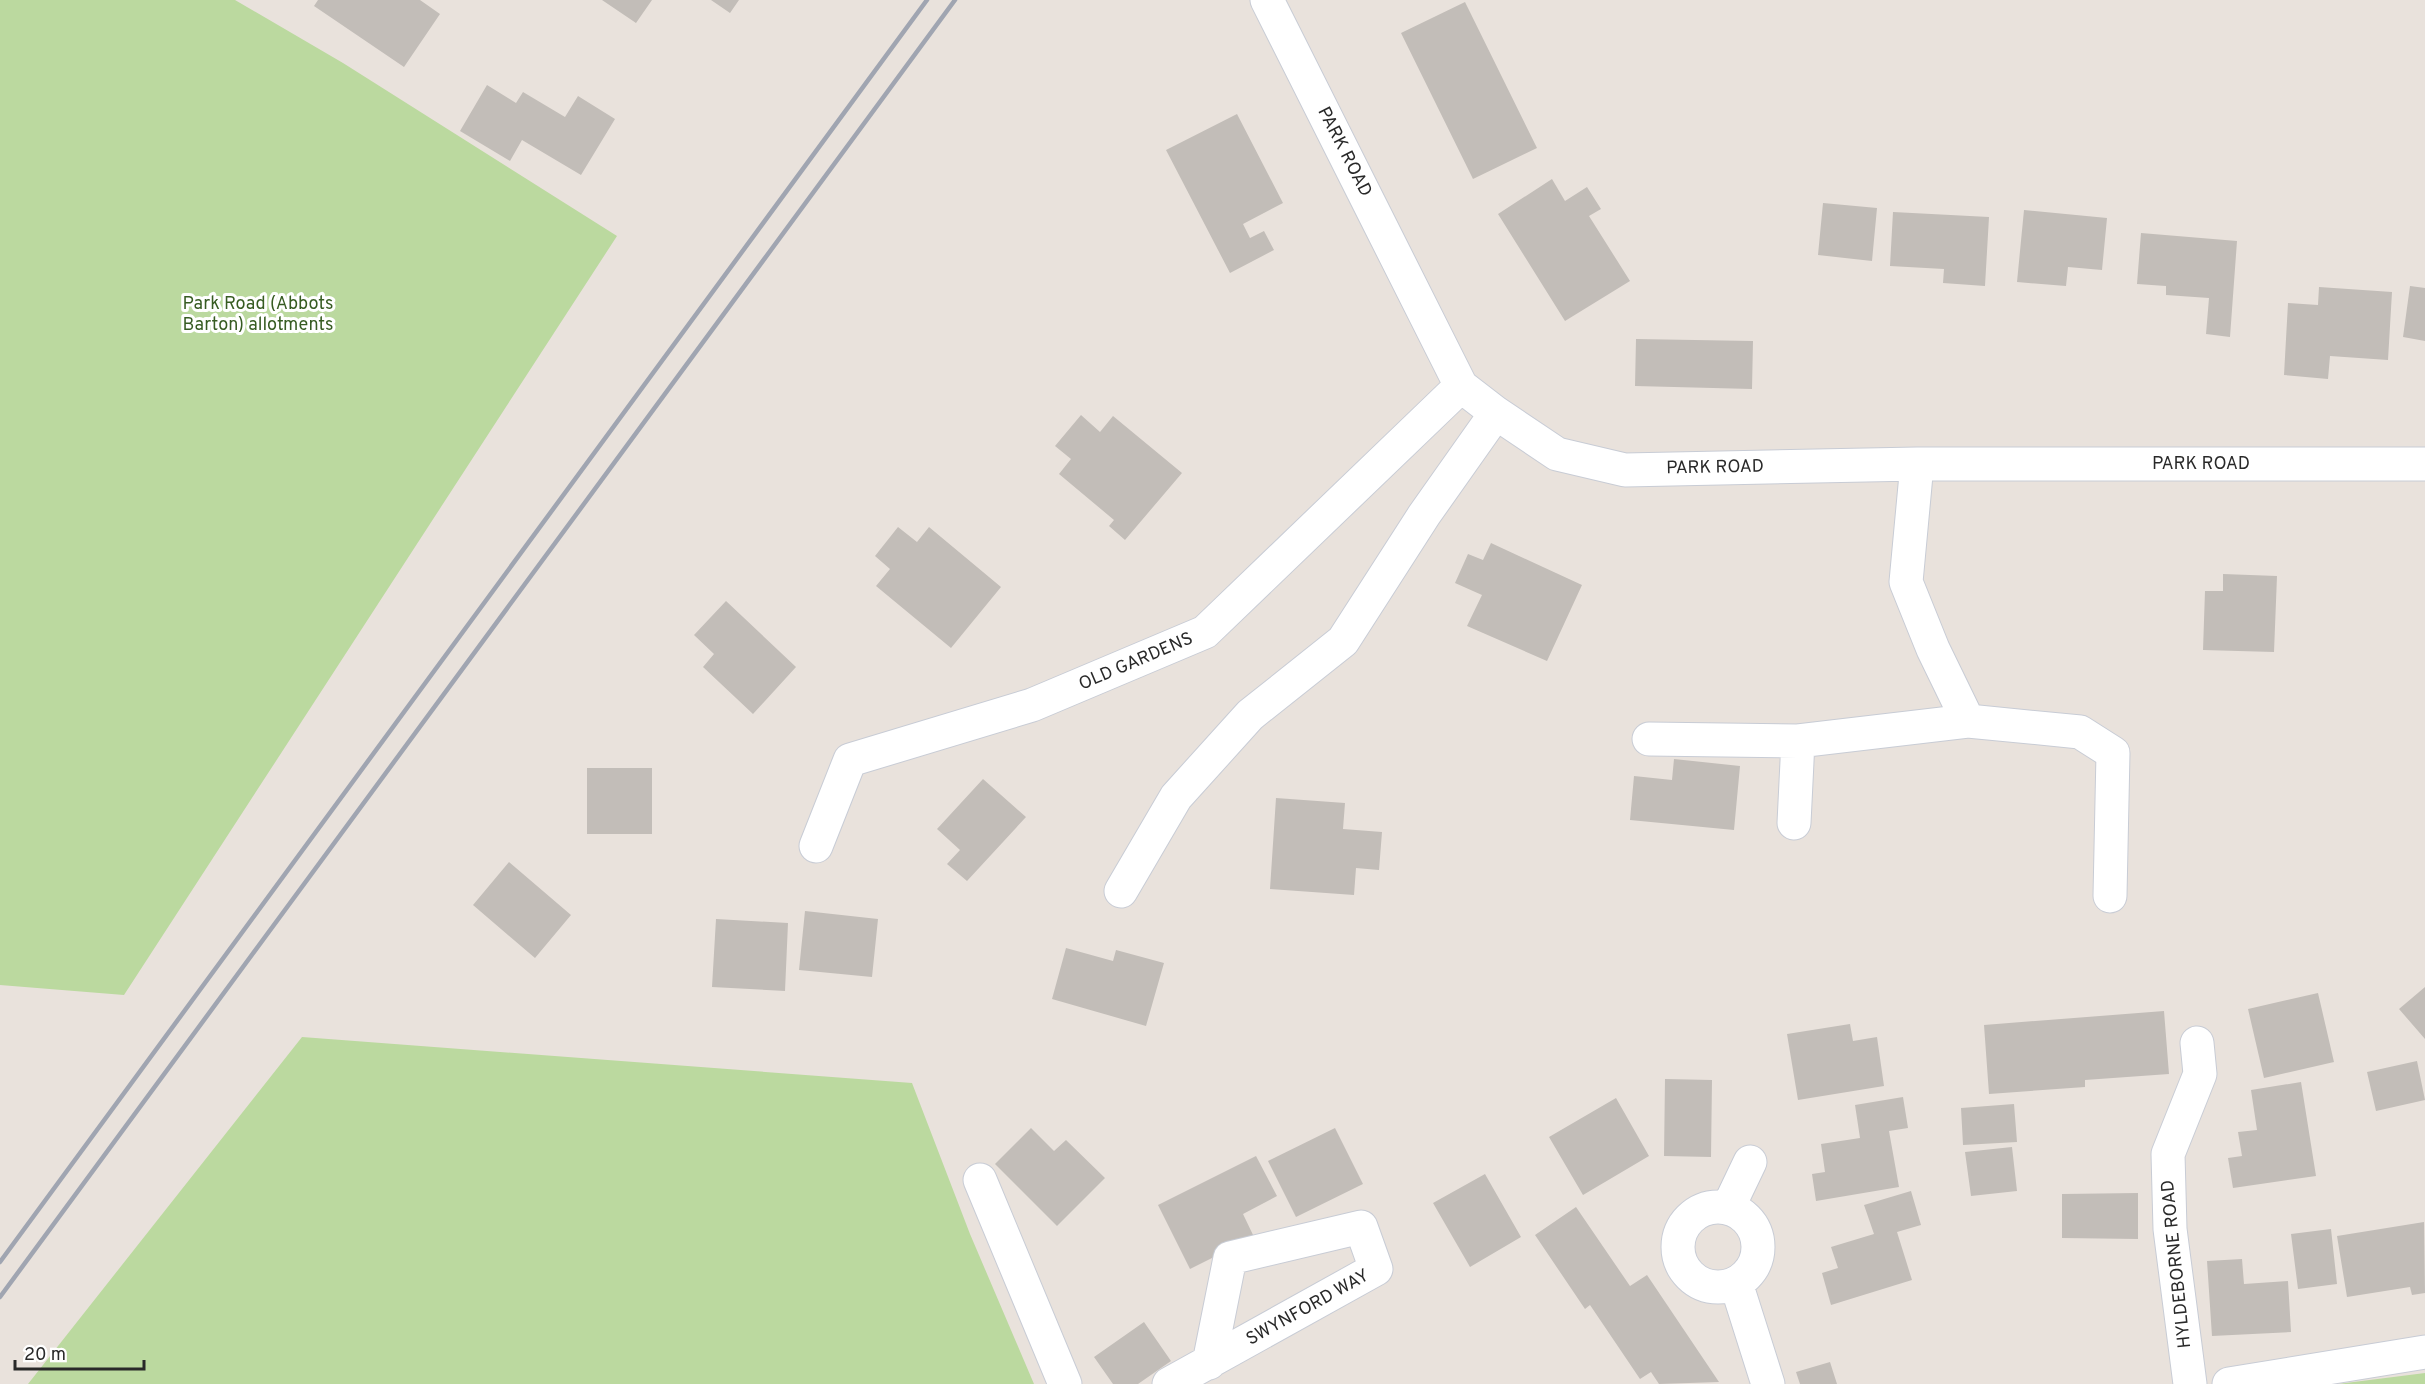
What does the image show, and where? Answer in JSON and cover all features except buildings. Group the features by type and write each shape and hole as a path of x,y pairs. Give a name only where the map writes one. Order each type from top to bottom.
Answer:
{"street":[{"name":"PARK ROAD","path":"1267,0 1461,386 1496,413 1557,454 1625,470 1917,464 2425,464"},
{"name":"OLD GARDENS","path":"816,846 850,760 1032,705 1205,632 1461,386"},
{"path":"1121,891 1176,797 1250,715 1343,641 1424,515 1496,413"},
{"path":"1917,464 1906,582 1933,649 1968,721"},
{"path":"1649,739 1798,741 1968,721 2080,732 2113,753 2110,896"},
{"path":"1794,823 1798,741"},
{"name":"HYLDEBORNE ROAD","path":"2190,1384 2170,1229 2168,1154 2200,1074 2197,1043"},
{"path":"1728,1208 1750,1162"},
{"path":"980,1180 1065,1384"},
{"path":"1714,1206 1728,1208 1741,1214 1751,1223 1757,1236 1758,1250 1755,1263 1747,1275 1736,1283 1724,1287 1711,1287 1689,1275 1678,1252 1678,1239 1690,1218 1701,1210 1714,1206"},
{"name":"SWYNFORD WAY","path":"1169,1384 1209,1363 1376,1269 1361,1227 1230,1258 1209,1363"},
{"path":"1736,1283 1768,1384"},
{"path":"2229,1384 2425,1352"}],"green space":[{"name":"Park Road (Abbots Barton) allotments","path":"0,0 235,0 343,63 617,236 124,995 0,985"},
{"path":"302,1037 912,1083 970,1234 1034,1384 28,1384"},
{"path":"2425,1373 2425,1384 2338,1384"}],"railway":[{"path":"0,1262 927,0"},
{"path":"0,1297 955,0"}]}
